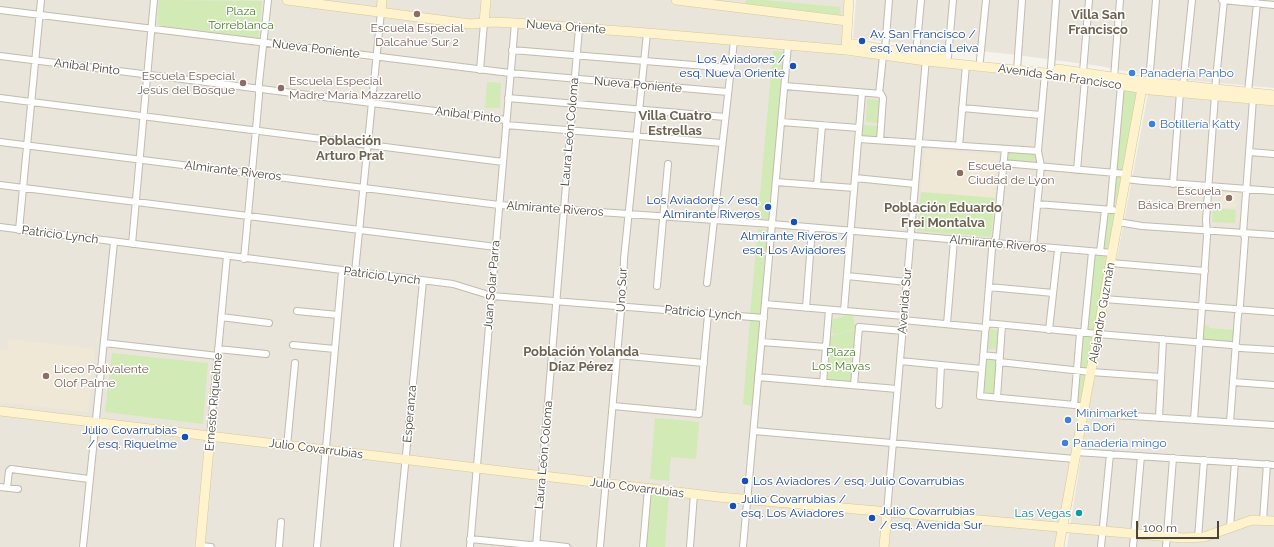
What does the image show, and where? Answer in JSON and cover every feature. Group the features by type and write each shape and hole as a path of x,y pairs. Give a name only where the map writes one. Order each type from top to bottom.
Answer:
{"street":[{"path":"19,230 41,0"},
{"path":"132,244 154,0"},
{"path":"244,259 268,0"},
{"name":"Nueva Oriente","path":"287,0 471,24 499,22 788,45 846,47"},
{"path":"355,272 382,0"},
{"path":"480,70 486,0"},
{"path":"676,0 742,4 847,21"},
{"path":"846,47 848,0"},
{"path":"880,140 880,95 889,0"},
{"path":"916,54 921,0"},
{"path":"948,57 953,0"},
{"path":"980,60 986,0"},
{"path":"1017,67 1022,0"},
{"path":"1033,246 1041,166 1038,151 1041,115 1056,0"},
{"path":"1077,170 1089,0"},
{"path":"1114,78 1120,0"},
{"path":"1145,85 1156,0"},
{"path":"1173,184 1192,0"},
{"path":"1221,0 1274,5"},
{"path":"1194,420 1205,271 1208,186 1224,0"},
{"path":"1230,422 1245,238 1244,233 1257,3"},
{"name":"Nueva Poniente","path":"0,10 480,70 728,92"},
{"name":"Juan Solar Parra","path":"470,547 515,23"},
{"name":"Laura León Coloma","path":"536,546 579,28"},
{"name":"Uno Sur","path":"600,547 618,355 628,214 647,33"},
{"path":"707,282 734,41"},
{"path":"743,547 788,45"},
{"name":"Avenida San Francisco","path":"846,47 966,65 1048,70 1084,76 1120,85 1145,85 1215,92 1251,96 1274,101"},
{"path":"512,50 730,68"},
{"name":"Avenida San Francisco","path":"884,53 916,54 926,58 948,57 980,60 1017,67"},
{"name":"Aníbal Pinto","path":"0,56 372,103 570,130 722,142"},
{"name":"Avenida Sur","path":"884,547 926,58"},
{"path":"959,146 966,65"},
{"name":"Avenida San Francisco","path":"1084,76 1114,78 1145,85"},
{"name":"Alejandro Guzmán","path":"1100,252 1113,173 1120,85"},
{"name":"Alejandro Guzmán","path":"1059,547 1112,253 1145,85"},
{"path":"784,86 862,92 880,95"},
{"path":"844,311 862,92"},
{"name":"Avenida San Francisco","path":"1251,96 1274,94"},
{"path":"0,98 503,162"},
{"path":"508,98 725,117"},
{"path":"962,108 1041,115"},
{"path":"781,122 860,128"},
{"path":"817,185 822,125"},
{"path":"859,139 1038,151"},
{"name":"Almirante Riveros","path":"0,142 499,205 772,224 1112,253"},
{"path":"1005,149 989,287 980,396 1074,405 1084,409 1159,418 1274,425"},
{"path":"1249,152 1274,154"},
{"path":"1003,163 1113,173 1143,182 1274,190"},
{"path":"657,286 668,164"},
{"path":"855,178 915,184"},
{"path":"776,182 854,188"},
{"path":"0,185 496,247"},
{"path":"1037,204 1120,211"},
{"path":"1118,222 1142,226 1274,235"},
{"name":"Patricio Lynch","path":"0,227 461,286 492,296 764,318"},
{"path":"806,308 812,228"},
{"path":"946,324 954,240"},
{"path":"83,547 114,242"},
{"path":"1049,330 1058,249"},
{"name":"Alejandro Guzmán","path":"1074,405 1076,370 1092,252"},
{"name":"Ernesto Riquelme","path":"200,546 227,256"},
{"path":"1111,263 1205,271"},
{"path":"317,547 342,271"},
{"path":"847,276 907,282"},
{"name":"Esperanza","path":"397,547 423,281"},
{"path":"989,287 1053,293"},
{"path":"1104,299 1274,312"},
{"path":"765,304 844,311 946,324 986,326 1002,325 1274,350"},
{"path":"823,383 829,310"},
{"path":"297,311 338,315"},
{"path":"613,406 699,414 708,314"},
{"path":"221,317 269,323"},
{"path":"997,398 1002,325"},
{"path":"854,385 859,327 903,331"},
{"path":"1159,418 1163,340"},
{"path":"762,342 826,347"},
{"path":"104,343 218,356"},
{"path":"293,345 335,349"},
{"path":"218,349 266,354"},
{"path":"618,355 704,364"},
{"path":"983,355 1000,359 1091,372 1161,378"},
{"path":"900,361 982,369"},
{"path":"287,446 295,363"},
{"path":"939,405 941,365"},
{"path":"758,377 898,389"},
{"path":"1233,382 1274,385"},
{"name":"Julio Covarrubias","path":"0,411 747,500 1167,537 1198,538 1247,521 1274,521"},
{"path":"754,431 893,443 1076,456 1110,454 1274,465"},
{"path":"1101,547 1110,454"},
{"path":"1133,547 1141,456"},
{"path":"1166,547 1173,458"},
{"path":"1198,538 1204,460"},
{"path":"1230,527 1235,462"},
{"path":"1263,520 1267,464"},
{"path":"7,488 9,471 11,469 89,479"},
{"path":"0,487 18,489"},
{"path":"643,547 648,489"},
{"path":"690,547 694,494"},
{"path":"279,547 281,522"},
{"path":"470,539 536,546 567,547"},
{"path":"200,546 211,547"}],"shaded area":[{"path":"0,0 845,0 843,55 1037,78 1135,92 1056,547 0,547"},
{"path":"856,0 1274,0 1274,88 1155,77 1100,66 1009,54 853,38"},
{"path":"268,39 373,53 372,61 266,48"},
{"path":"1148,94 1274,106 1274,547 1067,547 1087,417"},
{"name":"Escuela Ciudad de Lyon","path":"925,149 998,155 995,198 921,192"},
{"name":"Escuela Básica Bremen","path":"1221,188 1237,190 1236,208 1220,207"},
{"name":"Liceo Polivalente Olof Palme","path":"9,339 95,349 88,412 0,402 0,350 7,350"}],"green space":[{"name":"Plaza Torreblanca","path":"159,0 262,1 259,38 157,25"},
{"path":"746,0 764,0 840,7 841,15 746,4"},
{"path":"773,51 785,52 770,220 758,218"},
{"path":"487,82 501,83 500,108 485,108"},
{"path":"1118,89 1135,92 1138,94 1081,402 1076,401 1081,335 1094,254 1100,255 1106,211 1111,211"},
{"path":"867,99 880,100 878,123 866,122"},
{"path":"862,125 878,126 876,137 861,136"},
{"path":"1006,150 1036,153 1039,164 1005,161"},
{"path":"921,192 995,198 991,237 917,231"},
{"path":"1213,208 1236,210 1235,223 1212,222"},
{"path":"758,229 767,230 760,316 750,315"},
{"path":"852,314 856,329 833,335 830,320"},
{"path":"750,320 760,321 752,406 743,404"},
{"path":"1203,325 1209,326 1209,328 1234,330 1233,343 1201,340"},
{"name":"Plaza Los Mayas","path":"858,329 853,384 824,382 828,337"},
{"path":"990,329 1000,331 998,350 988,349"},
{"path":"112,353 208,363 203,424 105,412"},
{"path":"986,359 998,360 995,395 983,394"},
{"path":"655,418 699,422 696,459 671,457 669,481 650,479"},
{"path":"649,493 669,495 665,547 645,547"}],"place":[{"name":"Escuela Especial Dalcahue Sur 2","path":"417,14"},
{"name":"Av. San Francisco / esq. Venancia Leiva","path":"862,41"},
{"name":"Los Aviadores / esq. Nueva Oriente","path":"793,66"},
{"name":"Panadería Panbo","path":"1132,73"},
{"name":"Escuela Especial Jesús del Bosque","path":"243,83"},
{"name":"Escuela Especial Madre María Mazzarello","path":"281,88"},
{"name":"Botillería Katty","path":"1152,124"},
{"name":"Escuela Ciudad de Lyon","path":"960,173"},
{"name":"Escuela Básica Bremen","path":"1229,198"},
{"name":"Los Aviadores / esq. Almirante Riveros","path":"768,207"},
{"name":"Almirante Riveros / esq. Los Aviadores","path":"794,222"},
{"name":"Liceo Polivalente Olof Palme","path":"46,376"},
{"name":"Minimarket La Dori","path":"1068,420"},
{"name":"Julio Covarrubias / esq. Riquelme","path":"185,437"},
{"name":"Panaderia mingo","path":"1065,443"},
{"name":"Los Aviadores / esq. Julio Covarrubias","path":"745,481"},
{"name":"Julio Covarrubias / esq. Los Aviadores","path":"733,506"},
{"name":"Las Vegas","path":"1079,513"},
{"name":"Julio Covarrubias / esq. Avenida Sur","path":"872,518"}],"district":[{"name":"Villa San Francisco","path":"1098,22"},
{"name":"Villa Cuatro Estrellas","path":"675,124"},
{"name":"Población Arturo Prat","path":"350,148"},
{"name":"Población Eduardo Frei Montalva","path":"943,216"},
{"name":"Población Yolanda Díaz Pérez","path":"581,360"}]}
